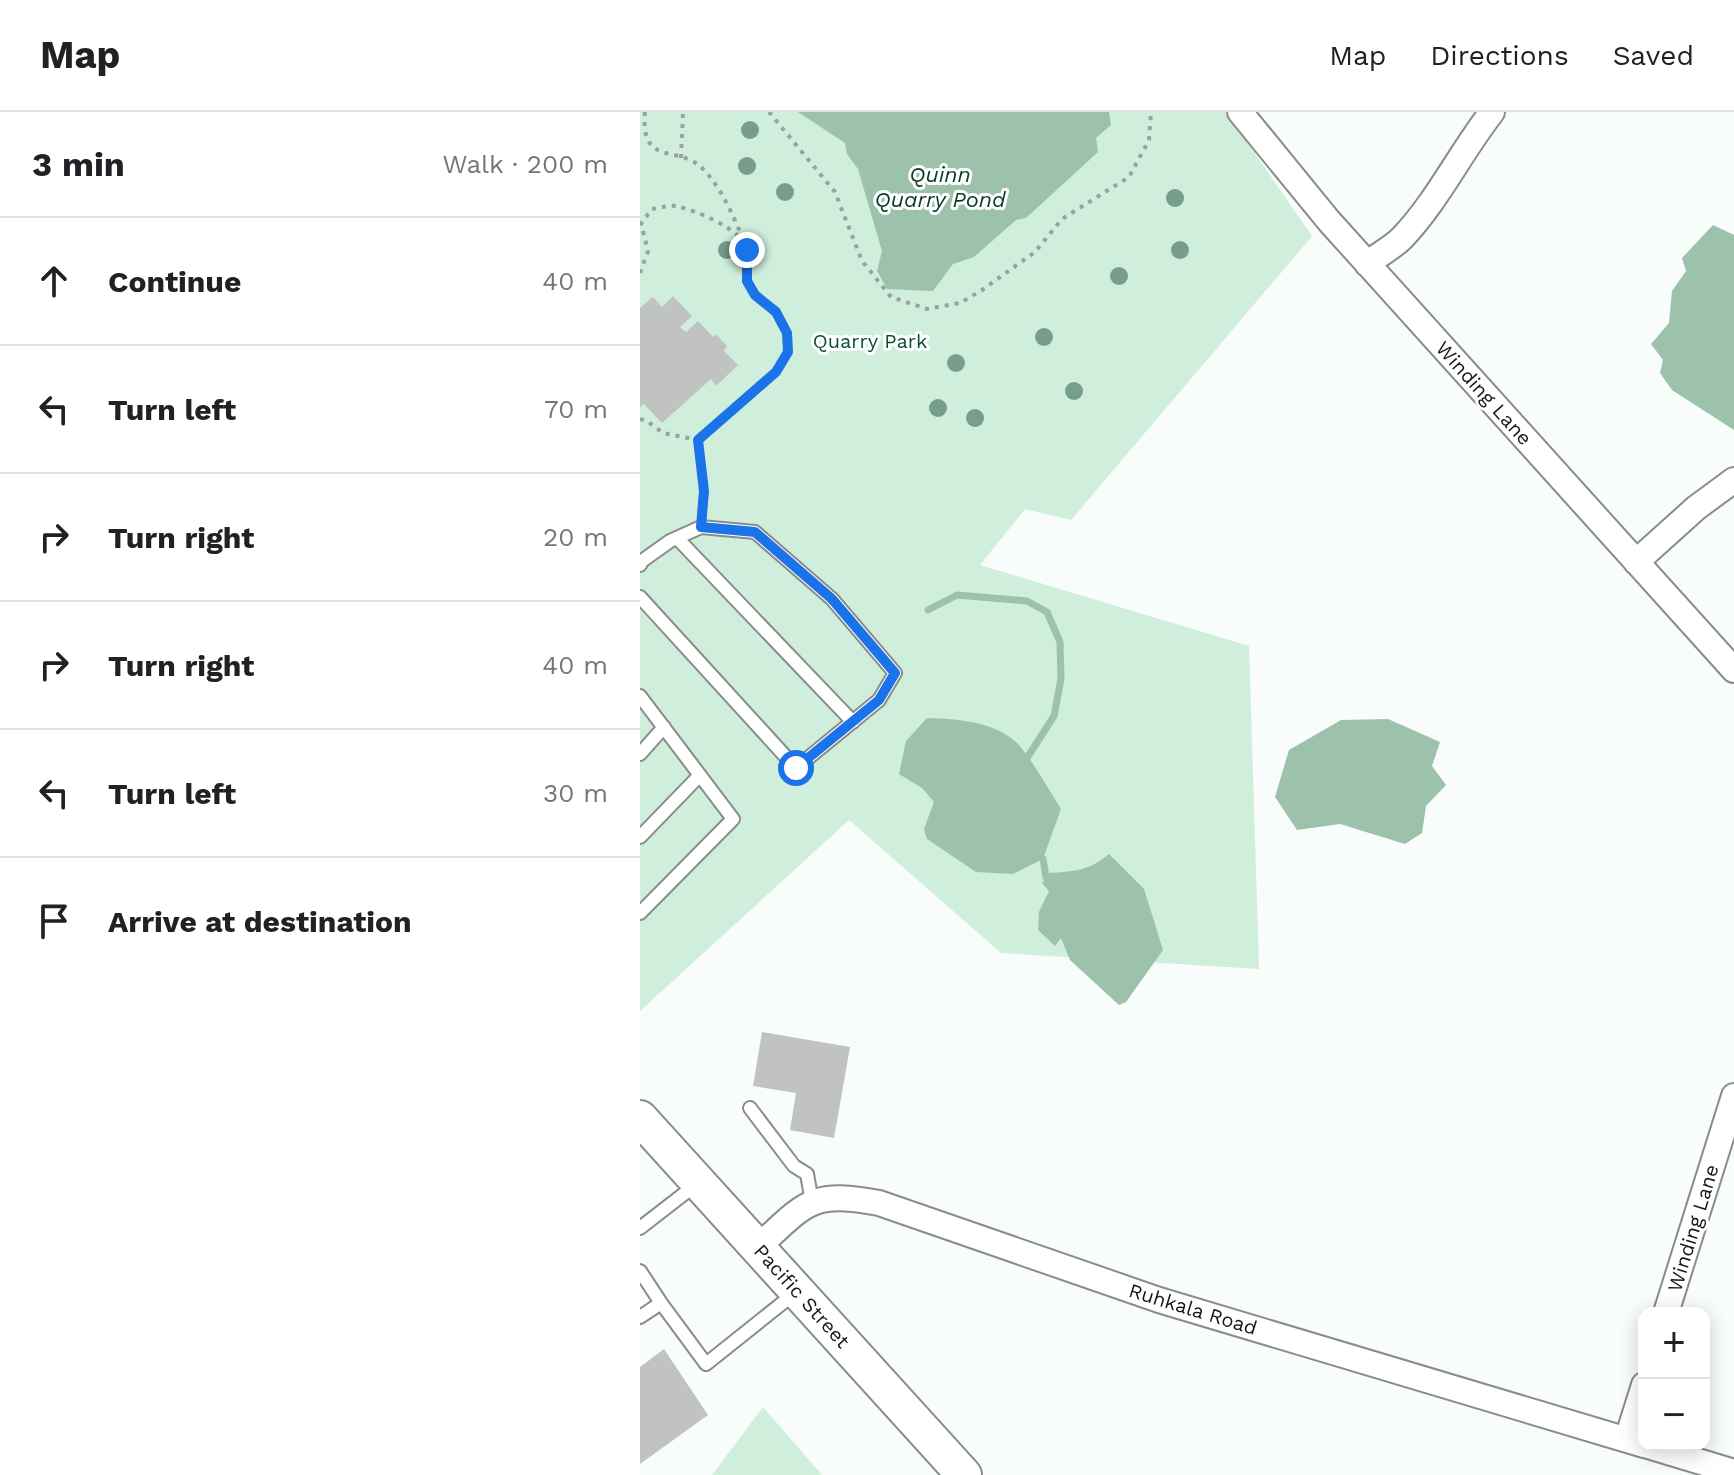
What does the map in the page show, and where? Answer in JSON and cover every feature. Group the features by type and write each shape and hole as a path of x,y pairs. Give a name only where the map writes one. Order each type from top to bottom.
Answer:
{"main road":[{"name":"Pacific Street","path":"640,1118 964,1475"}],"street":[{"name":"Winding Lane","path":"1240,112 1367,264 1734,670"},
{"path":"1367,264 1400,240 1435,198 1492,112"},
{"path":"1636,562 1696,508 1734,480"},
{"name":"Winding Lane","path":"1668,1307 1734,1096"},
{"name":"Ruhkala Road","path":"812,1202 821,1198 837,1198 879,1203 1159,1300 1638,1443"},
{"path":"758,1247 812,1202"},
{"name":"Ruhkala Road","path":"1665,1451 1734,1472"}],"lane":[{"path":"640,565 677,538 701,527 755,532 832,599 895,673 879,700 796,768 640,597"},
{"path":"677,538 853,722"},
{"path":"640,696 733,819 640,913"},
{"path":"640,754 664,727"},
{"path":"640,837 700,775"},
{"path":"750,1108 794,1166 807,1174 812,1202"},
{"path":"640,1228 699,1182"},
{"path":"640,1271 706,1364 798,1291"},
{"path":"640,1317 661,1303"}],"path":[{"path":"645,112 645,141 654,152 681,158 701,167 731,210 747,250 747,281 755,295 776,312 787,333 788,352 776,372 698,440"},
{"path":"681,158 683,112"},
{"path":"769,112 835,192 862,261 891,297 927,309 960,303 982,290 1035,252 1062,219 1129,177 1149,140 1151,112"},
{"path":"640,273 648,251 640,225 652,209 672,206 703,213 743,239"},
{"path":"640,419 663,433 698,440"},
{"path":"698,440 704,491 701,527"}],"green space":[{"name":"Quarry Park","path":"640,112 1226,112 1312,236 1071,520 1025,509 980,565 1249,646 1259,969 1001,953 849,820 640,1011"},
{"path":"763,1407 822,1475 712,1475"}],"water":[{"name":"Quinn Quarry Pond","path":"798,112 1109,112 1111,125 1096,138 1098,152 1026,218 1016,220 974,257 953,264 933,291 887,289 877,271 882,251 858,169 847,154 845,143"},
{"path":"1713,225 1734,235 1734,430 1672,390 1660,373 1663,360 1651,344 1669,323 1672,291 1686,271 1682,258"},
{"path":"927,718 985,725 1007,735 1021,747 1061,809 1043,859 1013,874 976,872 927,839 924,829 934,802 922,788 899,774 906,741"},
{"path":"1388,719 1440,742 1432,766 1446,785 1426,806 1422,833 1405,844 1340,824 1297,830 1275,797 1289,750 1341,720"},
{"path":"1109,854 1144,889 1163,950 1126,1002 1119,1005 1070,960 1061,938 1055,946 1038,930 1039,912 1049,891 1042,883 1049,873 1081,869"}],"building":[{"path":"673,296 692,316 680,327 686,332 698,321 727,346 724,351 738,365 716,386 711,379 662,423 644,404 640,407 640,308 653,297 662,307"},
{"path":"762,1032 850,1047 834,1138 790,1130 796,1093 753,1086"},
{"path":"664,1349 708,1415 640,1464 640,1367"}],"waterway":[{"path":"928,610 957,595 1027,601 1047,612 1060,642 1061,679 1054,716 1027,758"},
{"path":"1043,859 1046,877"}],"route":[{"path":"747,250 747,281 755,295 776,312 787,333 788,352 776,372 698,440 704,491 701,527 755,532 832,599 895,673 879,700 796,768"}]}
